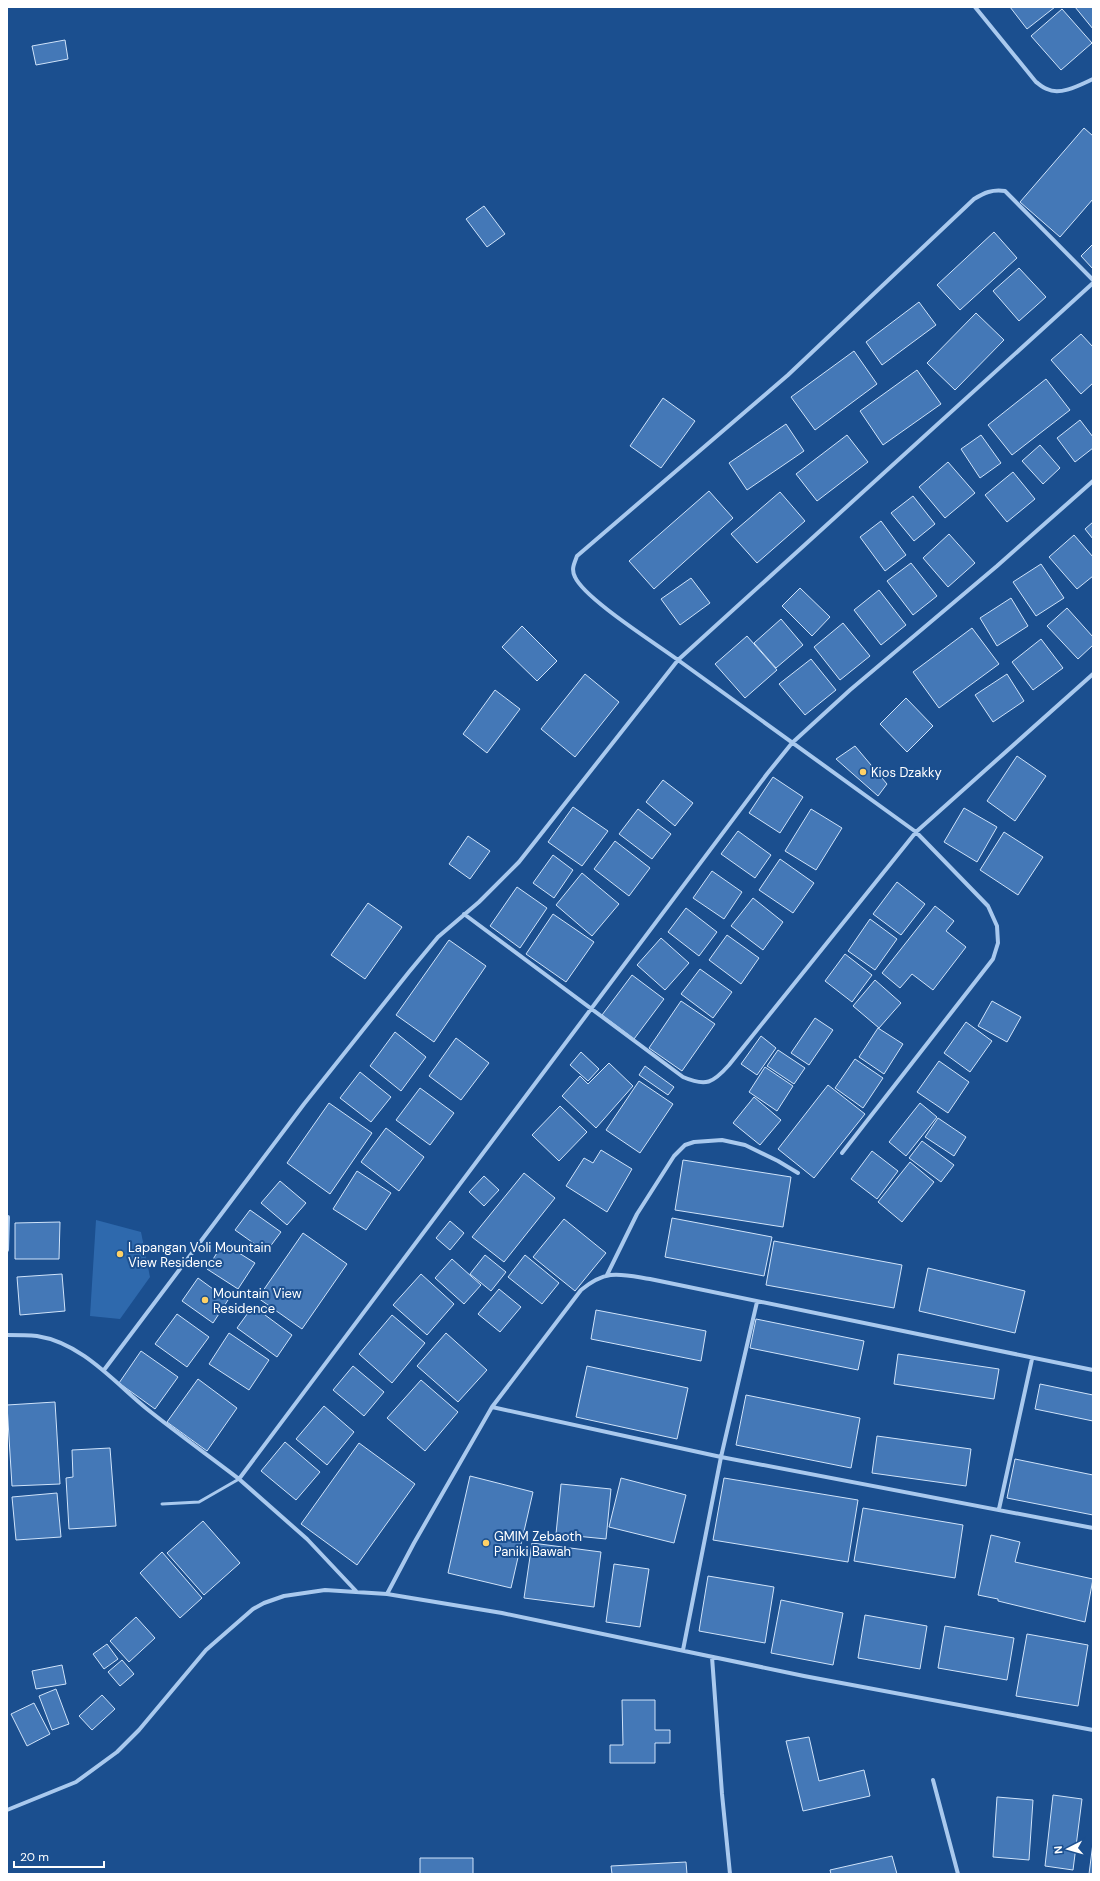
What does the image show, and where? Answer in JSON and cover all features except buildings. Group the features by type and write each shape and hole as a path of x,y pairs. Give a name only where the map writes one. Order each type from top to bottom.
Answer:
{"street":[{"path":"975,7 1036,82 1047,90 1058,91 1080,86 1093,79"},
{"path":"842,1153 993,958 998,943 997,926 988,906 916,832 613,613 580,586 574,575 573,566 577,556 788,375 974,199 984,193 996,190 1005,191 1093,280"},
{"path":"104,1370 304,1104 438,937 488,893 519,862 678,660 1093,283"},
{"path":"239,1479 591,1007 792,743 850,690 997,566 1093,481"},
{"path":"464,914 591,1007 683,1077 697,1083 707,1083 716,1079 734,1059 916,832 1093,674"},
{"path":"606,1276 637,1214 674,1156 685,1145 694,1142 722,1140 744,1145 778,1161 798,1173"},
{"path":"7,1250 8,1217"},
{"path":"387,1594 414,1543 492,1407 581,1290 598,1278 620,1274 642,1278 1032,1359 1093,1370"},
{"path":"683,1650 720,1457 757,1302"},
{"path":"7,1335 37,1336 50,1340 73,1349 104,1370 146,1408 239,1479 307,1539 356,1591"},
{"path":"999,1509 1032,1359"},
{"path":"492,1407 720,1457 1093,1528"},
{"path":"7,1810 76,1782 117,1752 140,1730 206,1650 258,1606 284,1596 325,1590 387,1594 502,1613 712,1657 1093,1730"},
{"path":"712,1657 722,1794 730,1874"},
{"path":"933,1780 958,1874"}],"lane":[{"path":"162,1504 199,1502 239,1479"}],"shaded area":[{"name":"Lapangan Voli Mountain View Residence","path":"96,1220 141,1232 150,1277 120,1319 90,1316"}],"place":[{"name":"Kios Dzakky","path":"863,772"},
{"name":"Lapangan Voli Mountain View Residence","path":"120,1254"},
{"name":"Mountain View Residence","path":"205,1300"},
{"name":"GMIM Zebaoth Paniki Bawah","path":"486,1543"}]}
